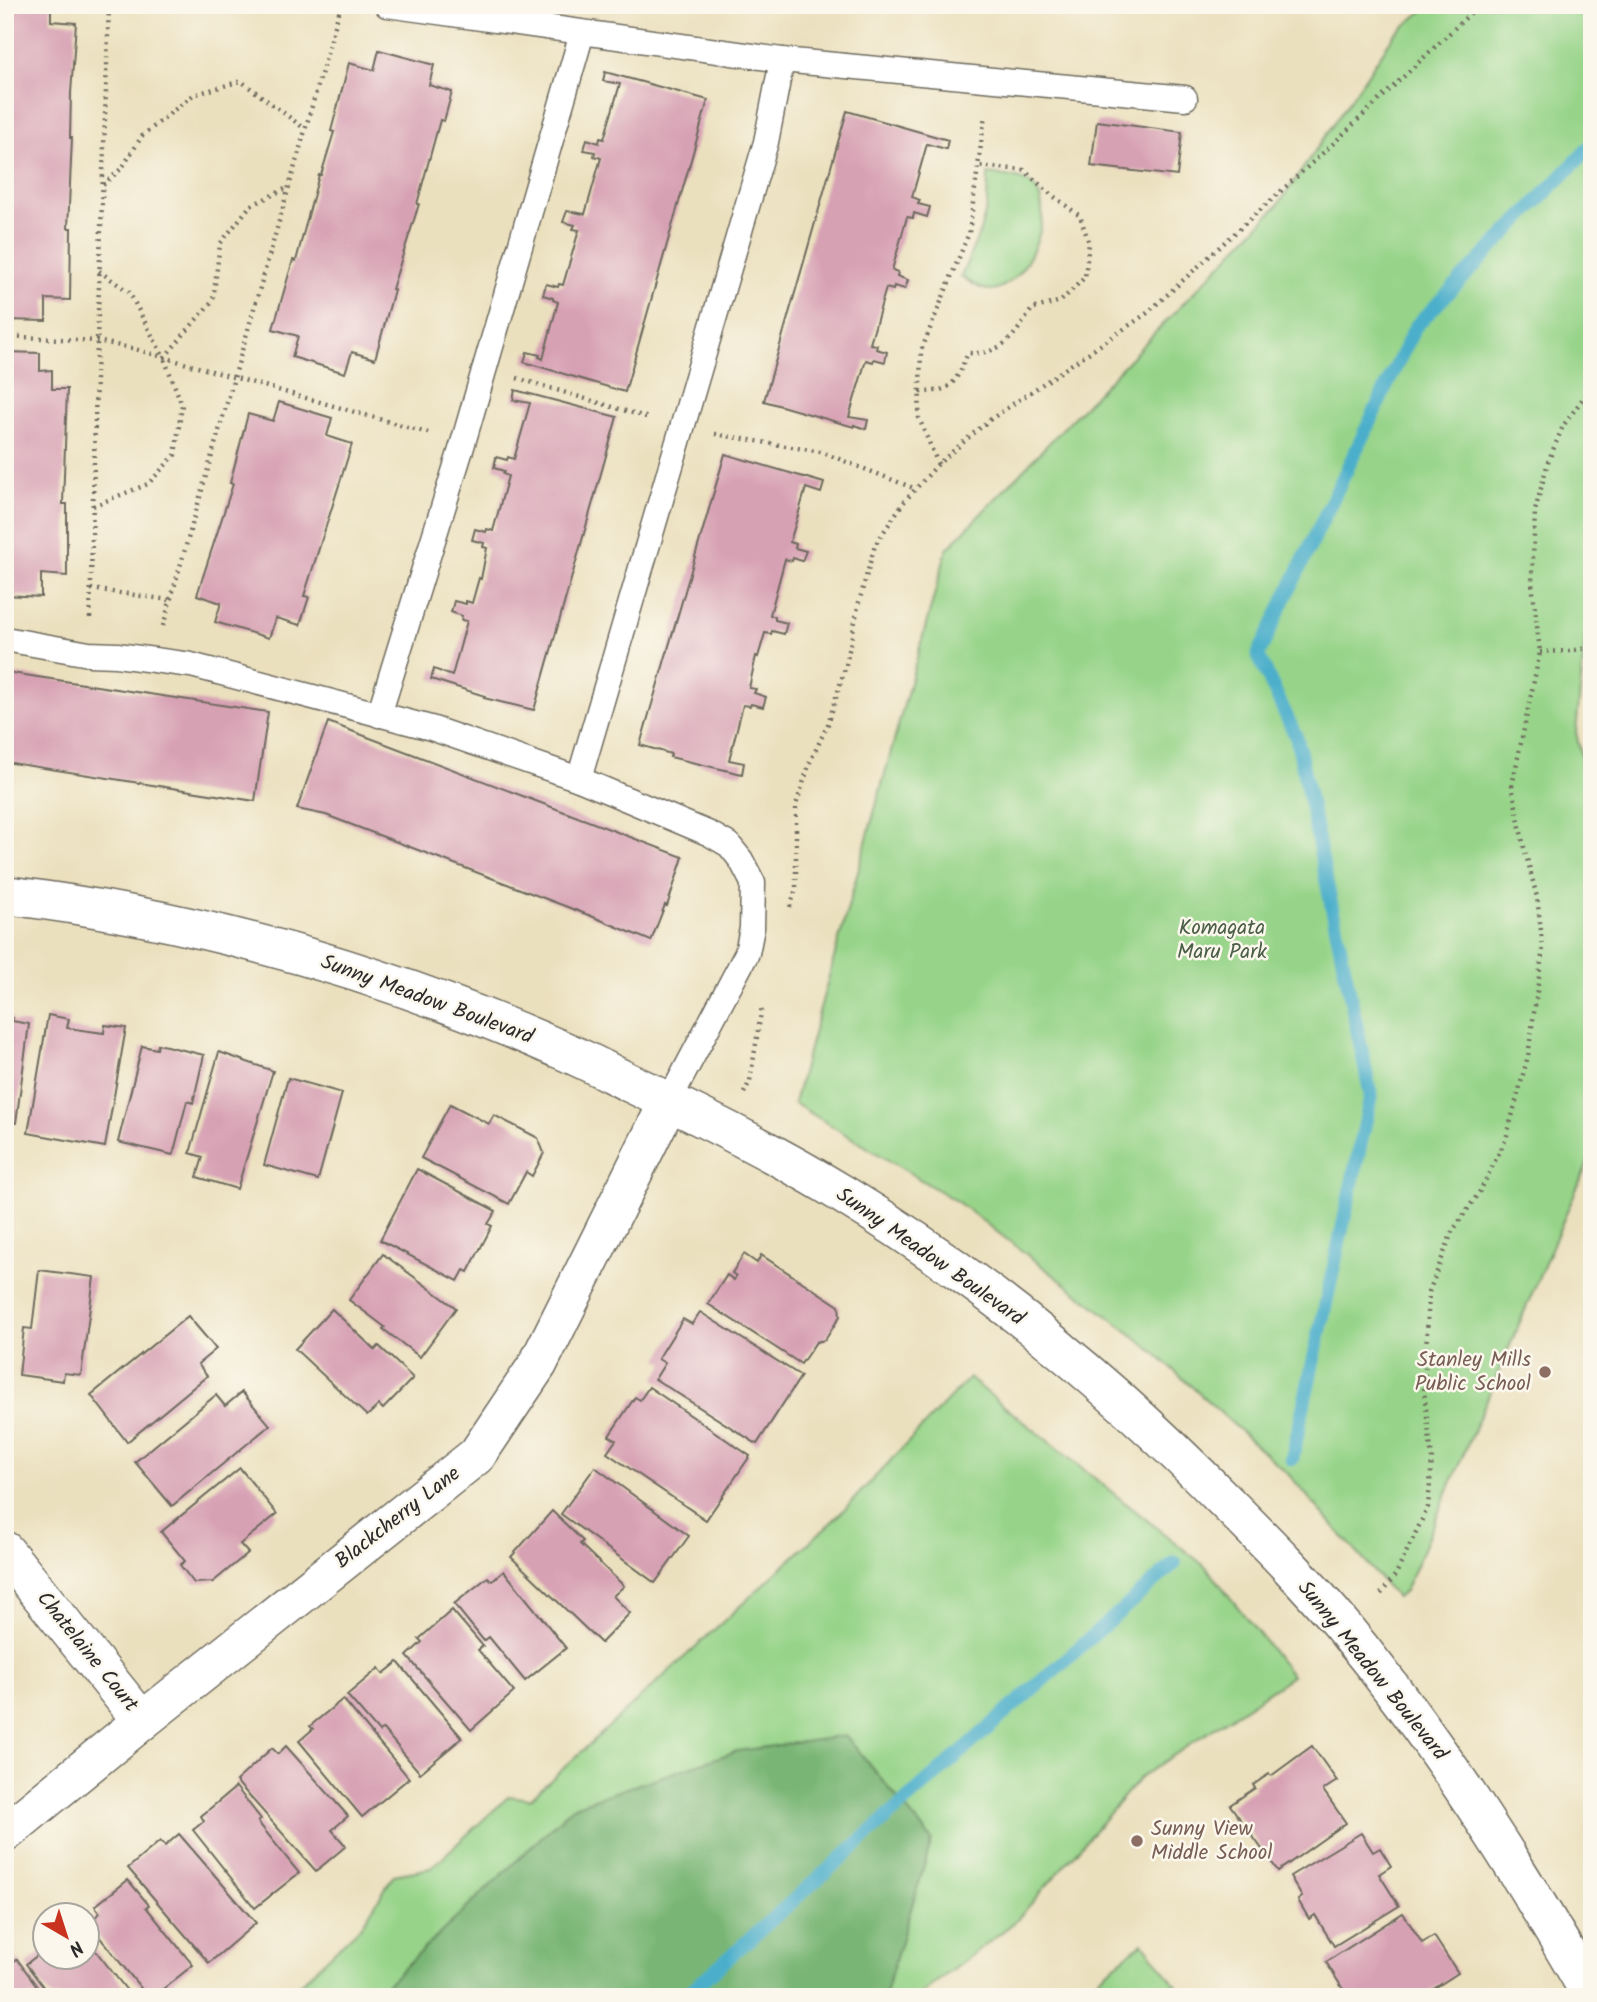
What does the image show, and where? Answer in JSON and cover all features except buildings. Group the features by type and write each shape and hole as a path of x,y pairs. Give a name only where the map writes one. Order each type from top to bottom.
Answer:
{"street":[{"name":"Sunny Meadow Boulevard","path":"5,895 146,918 252,943 356,972 460,1008 548,1044 726,1129 843,1194 934,1254 1023,1320 1108,1390 1188,1464 1266,1542 1342,1626 1430,1740 1489,1824 1592,1997"},
{"name":"Blackcherry Lane","path":"5,1833 477,1455 538,1364 669,1101"},
{"name":"Chatelaine Court","path":"5,1551 142,1721"}],"lane":[{"path":"387,5 782,60 1185,98"},
{"path":"379,715 463,443 582,33"},
{"path":"579,779 766,142 782,60"},
{"path":"5,639 89,654 191,665 431,728 579,779 710,834 729,845 741,860 753,883 754,908 747,953 669,1101"}],"path":[{"path":"89,654 109,5"},
{"path":"153,660 341,5"},
{"path":"788,913 796,889 796,806 810,762 828,724 876,545 903,503 938,464 988,421 1146,314 1336,141 1479,5"},
{"path":"938,464 919,418 921,351 969,233 990,80"},
{"path":"102,186 122,167 142,136 193,96 241,81 305,129"},
{"path":"920,392 940,392 955,382 968,353 982,354 1012,339 1032,309 1061,301 1085,277 1089,243 1080,216 1024,170 978,166"},
{"path":"164,358 213,300 220,244 250,206 288,188"},
{"path":"93,506 148,484 175,455 182,405 164,358 129,292 99,271"},
{"path":"5,336 97,341 463,443"},
{"path":"1381,1594 1396,1574 1428,1507 1432,1459 1424,1391 1429,1293 1452,1231 1480,1191 1506,1139 1528,1056 1543,948 1537,897 1512,786 1540,652 1532,583 1535,511 1548,462 1563,426 1592,386"},
{"path":"91,589 170,600"},
{"path":"1540,652 1592,647"},
{"path":"750,1081 763,1000"}],"green space":[{"name":"Komagata Maru Park","path":"1430,5 1592,5 1592,570 1576,732 1592,810 1592,1153 1405,1591 1397,1598 1289,1475 1147,1346 959,1203 794,1103 947,549 1278,205 1395,34"},
{"path":"988,174 1030,183 1040,199 1042,214 1040,231 1026,263 1004,286 991,290 961,277 987,207"},
{"path":"969,1378 1207,1568 1292,1676 1140,1778 1016,1921 917,1997 286,1997 362,1925 394,1875 431,1868 509,1796 530,1799 838,1516"},
{"path":"846,1736 932,1840 884,1997 373,1997 574,1806 737,1751"},
{"path":"1143,1943 1185,1997 1074,1997"}],"waterway":[{"path":"1292,1459 1371,1096 1297,739 1258,655 1415,327 1592,145"},
{"path":"684,1997 1175,1563"}],"place":[{"name":"Stanley Mills Public School","path":"1545,1372"},
{"name":"Sunny View Middle School","path":"1137,1841"}]}
